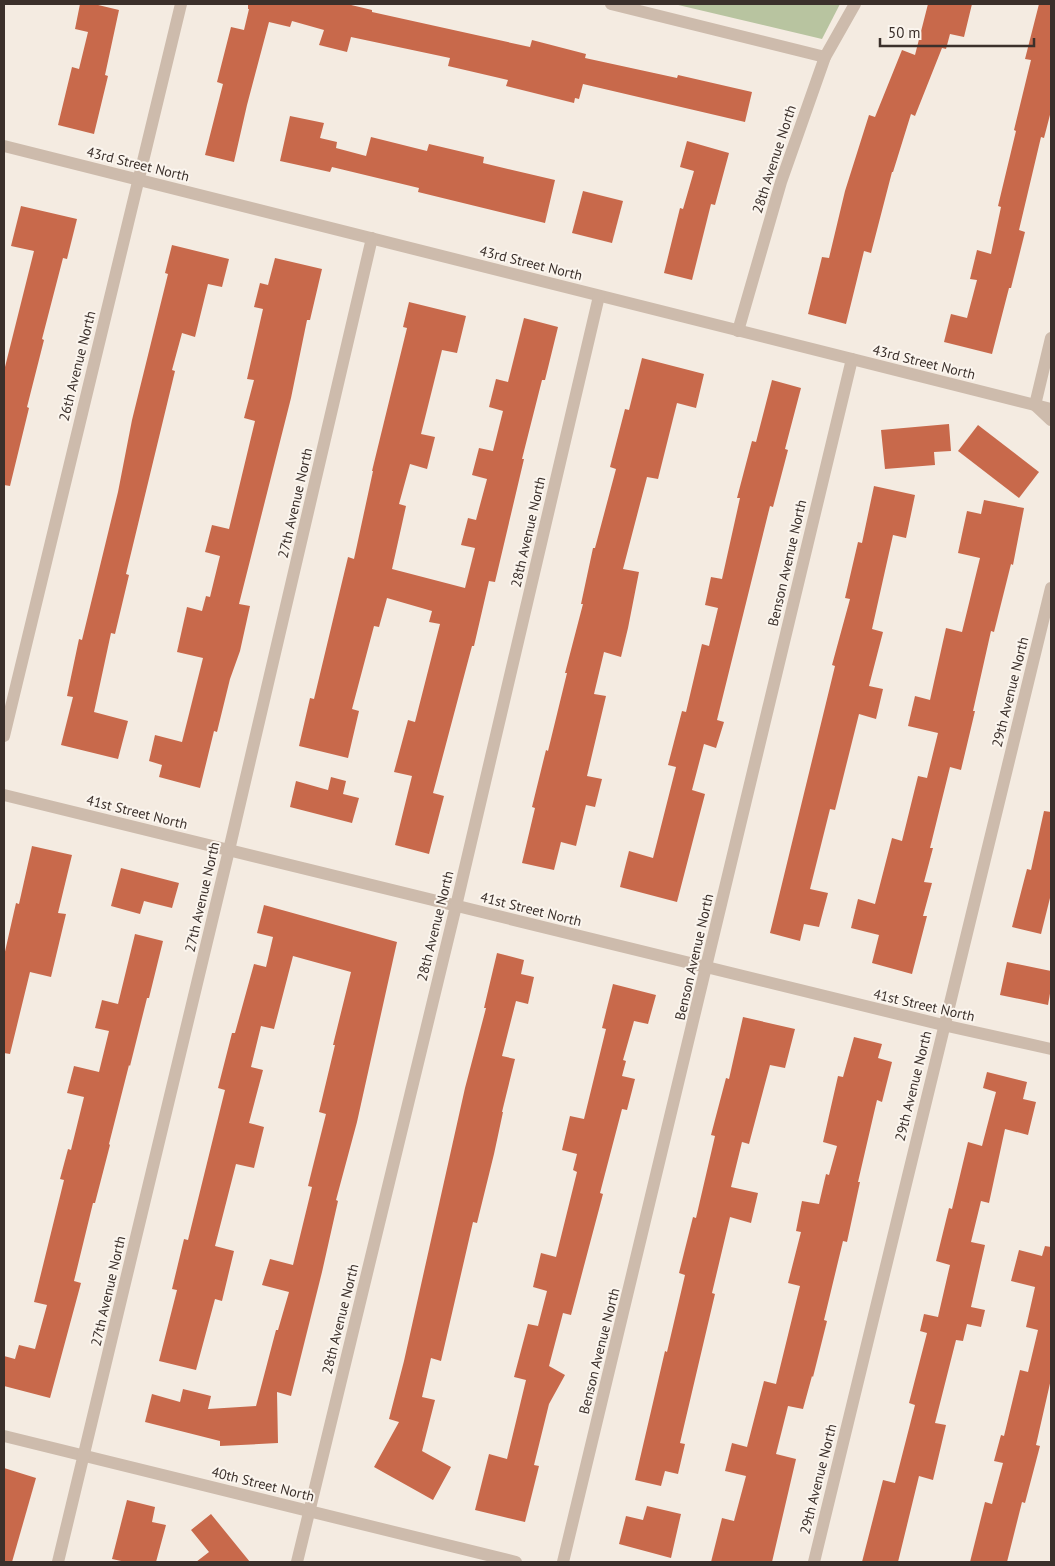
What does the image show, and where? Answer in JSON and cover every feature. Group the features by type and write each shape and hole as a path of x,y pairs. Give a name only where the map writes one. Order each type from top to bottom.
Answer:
{"street":[{"name":"26th Avenue North","path":"4,736 181,4"},
{"path":"611,4 825,57"},
{"name":"28th Avenue North","path":"738,330 781,182 825,57 855,4"},
{"name":"43rd Street North","path":"4,146 1051,409"},
{"name":"27th Avenue North","path":"58,1562 229,850 372,238"},
{"name":"28th Avenue North","path":"297,1562 456,906 599,296"},
{"path":"1051,338 1035,405 1051,420"},
{"name":"Benson Avenue North","path":"564,1562 852,359"},
{"name":"29th Avenue North","path":"814,1562 1051,588"},
{"name":"41st Street North","path":"4,795 944,1025 1051,1049"},
{"name":"40th Street North","path":"4,1436 516,1562"}],"green space":[{"path":"674,4 840,4 822,39"}],"building":[{"path":"80,4 94,4 119,10 105,75 108,76 94,134 58,125 72,67 79,69 88,32 75,29"},
{"path":"248,4 347,4 372,10 372,12 530,47 532,40 586,54 585,58 677,78 678,75 752,92 745,122 583,84 579,99 575,98 574,103 506,86 508,80 448,66 450,58 351,37 347,52 319,45 324,30 292,21 290,27 269,22 234,162 205,155 223,84 217,82 231,27 244,30 249,9"},
{"path":"928,4 972,4 964,37 950,34 946,49 942,48 915,116 911,114 892,172 871,253 864,251 846,324 808,314 822,257 829,258 845,191 869,115 875,117 902,50 915,55"},
{"path":"1039,4 1051,4 1051,111 1044,138 1041,137 1019,230 1025,232 992,354 944,342 951,314 967,318 977,280 970,279 977,250 991,254 1001,207 998,206 1031,60 1025,59"},
{"path":"290,116 324,123 320,138 337,142 336,148 366,156 371,137 427,151 429,144 484,157 483,163 555,180 545,223 418,192 419,188 332,167 330,172 280,161"},
{"path":"687,141 729,153 715,205 711,204 692,280 664,273 680,208 683,209 694,171 680,167"},
{"path":"583,191 623,201 612,243 572,233"},
{"path":"21,206 77,219 67,259 63,258 42,339 44,340 10,486 4,485 4,371 34,251 11,246"},
{"path":"172,245 229,259 222,287 208,284 195,337 182,333 172,370 175,371 126,574 129,575 115,634 111,633 94,712 128,721 118,759 61,745 73,697 67,696 79,639 82,640 118,492 132,420 168,274 165,273"},
{"path":"275,258 322,269 310,320 307,320 291,398 239,604 250,606 240,651 230,679 217,732 214,731 200,788 159,777 162,765 149,761 155,735 182,742 203,658 177,652 187,607 202,611 206,596 210,597 220,556 205,552 212,525 229,529 255,421 244,418 254,380 247,379 263,309 254,307 260,283 268,285"},
{"path":"409,302 466,316 457,353 442,350 421,434 435,437 427,469 410,464 399,504 406,506 392,569 465,588 475,548 461,545 468,518 476,520 487,479 472,475 479,448 493,451 503,411 489,407 496,379 508,382 524,318 558,327 522,459 524,459 495,582 489,581 474,646 472,646 433,793 444,796 429,854 395,845 412,776 394,772 408,720 415,722 440,624 429,622 432,611 387,598 379,627 374,626 352,709 359,711 348,758 299,746 310,698 314,699 348,557 354,559 372,471 407,328 403,327"},
{"path":"642,358 704,374 696,408 677,403 658,479 647,477 623,569 639,572 621,657 604,652 594,694 606,696 587,776 602,779 595,807 586,805 576,846 561,842 554,870 522,863 535,808 532,807 546,750 548,751 567,673 565,673 583,604 581,604 593,548 595,548 616,469 610,467 625,409 629,410"},
{"path":"772,380 801,388 785,449 788,450 773,507 770,506 717,720 724,722 716,748 704,744 692,790 705,794 677,902 620,887 629,851 653,858 676,767 668,765 682,711 686,712 702,644 709,646 718,608 705,605 711,577 722,579 740,498 737,498 752,441 756,442"},
{"path":"949,424 951,451 934,452 935,465 885,469 881,430"},
{"path":"978,425 1039,472 1019,498 958,451"},
{"path":"874,486 915,495 906,538 893,535 872,629 883,632 869,686 883,689 876,719 859,714 835,810 830,809 810,889 828,893 819,927 804,924 800,941 770,933 835,666 832,665 850,599 845,598 858,542 862,543"},
{"path":"984,500 1024,508 1013,565 1011,564 994,632 991,631 961,770 950,767 930,848 933,848 924,882 932,883 923,916 927,916 912,974 872,963 879,935 851,928 858,899 875,904 892,838 902,841 918,776 927,778 938,733 908,726 915,696 930,700 946,628 962,632 980,558 958,553 967,511 981,514"},
{"path":"331,777 346,781 343,794 359,798 352,823 290,807 296,781 328,790"},
{"path":"1044,811 1051,812 1051,894 1041,934 1012,927 1027,869 1031,870"},
{"path":"32,846 72,855 58,913 66,914 51,977 30,972 10,1054 4,1053 4,956 16,903 19,904"},
{"path":"121,868 179,883 172,908 144,901 140,914 111,906"},
{"path":"264,905 397,942 357,1122 336,1200 338,1201 322,1272 291,1396 277,1392 278,1443 220,1446 220,1441 145,1422 152,1394 180,1402 183,1389 211,1396 208,1409 256,1406 276,1330 278,1330 289,1292 262,1285 270,1259 293,1265 312,1187 308,1186 326,1114 319,1112 351,972 293,956 274,1029 261,1026 251,1067 263,1070 249,1123 264,1127 254,1168 236,1164 215,1246 234,1251 222,1301 215,1299 196,1370 159,1361 177,1290 172,1289 184,1239 188,1240 225,1090 218,1088 232,1033 235,1033 254,964 266,967 273,937 257,933"},
{"path":"135,934 163,941 149,998 147,998 129,1065 95,1203 93,1203 74,1281 81,1283 50,1398 4,1386 4,1356 15,1359 19,1345 35,1349 47,1305 34,1302 64,1180 60,1179 68,1149 71,1150 84,1097 67,1093 74,1066 99,1072 109,1031 95,1028 102,1000 118,1004"},
{"path":"497,953 524,960 521,974 534,977 528,1004 516,1001 502,1056 515,1059 494,1154 477,1223 473,1222 441,1361 431,1358 422,1397 435,1400 422,1451 451,1467 433,1500 374,1467 399,1422 389,1419 404,1361 465,1088 486,1008 484,1008"},
{"path":"1007,962 1051,971 1048,1005 1000,995"},
{"path":"613,984 656,995 648,1024 634,1021 623,1060 626,1061 622,1076 635,1079 627,1110 622,1109 600,1193 603,1194 571,1315 563,1313 549,1366 565,1375 549,1404 534,1465 539,1466 525,1522 475,1510 489,1454 507,1459 526,1380 514,1377 528,1324 538,1326 547,1291 533,1287 541,1253 556,1257 577,1172 573,1170 577,1154 562,1150 570,1116 584,1119 606,1029 602,1028"},
{"path":"743,1017 795,1029 785,1068 770,1065 749,1144 742,1142 731,1187 758,1193 751,1223 730,1217 712,1293 715,1294 680,1443 685,1444 678,1474 665,1471 661,1486 635,1480 685,1275 679,1273 693,1217 696,1218 715,1136 711,1135 726,1078 729,1079"},
{"path":"854,1037 882,1044 878,1058 892,1062 882,1102 877,1100 858,1182 860,1182 847,1242 843,1241 824,1320 827,1321 813,1377 803,1409 788,1406 776,1454 796,1459 772,1562 711,1562 722,1518 734,1521 746,1476 725,1471 732,1443 747,1447 764,1381 776,1384 800,1286 788,1283 801,1232 796,1231 802,1201 819,1204 826,1174 829,1175 837,1146 823,1142 838,1076 843,1077"},
{"path":"987,1072 1027,1082 1023,1099 1036,1102 1028,1135 1005,1129 989,1203 981,1201 971,1242 985,1245 971,1307 985,1310 981,1327 967,1324 963,1341 956,1340 935,1423 946,1425 933,1480 919,1476 898,1562 862,1562 883,1480 895,1483 915,1405 909,1403 927,1333 920,1331 924,1314 938,1317 950,1265 936,1261 949,1208 952,1209 968,1142 982,1146 996,1092 983,1088"},
{"path":"1045,1246 1051,1247 1051,1379 1036,1445 1040,1446 1025,1503 1022,1502 1007,1562 970,1562 985,1502 992,1504 1003,1463 994,1461 1001,1435 1004,1436 1020,1370 1028,1372 1038,1330 1026,1327 1035,1287 1011,1281 1019,1250 1042,1256"},
{"path":"4,1468 36,1478 12,1562 4,1562"},
{"path":"127,1500 155,1507 152,1522 166,1525 156,1562 126,1562 112,1559"},
{"path":"647,1506 681,1514 671,1558 619,1544 626,1516 643,1520"},
{"path":"211,1514 250,1562 196,1562 209,1552 191,1530"}]}
